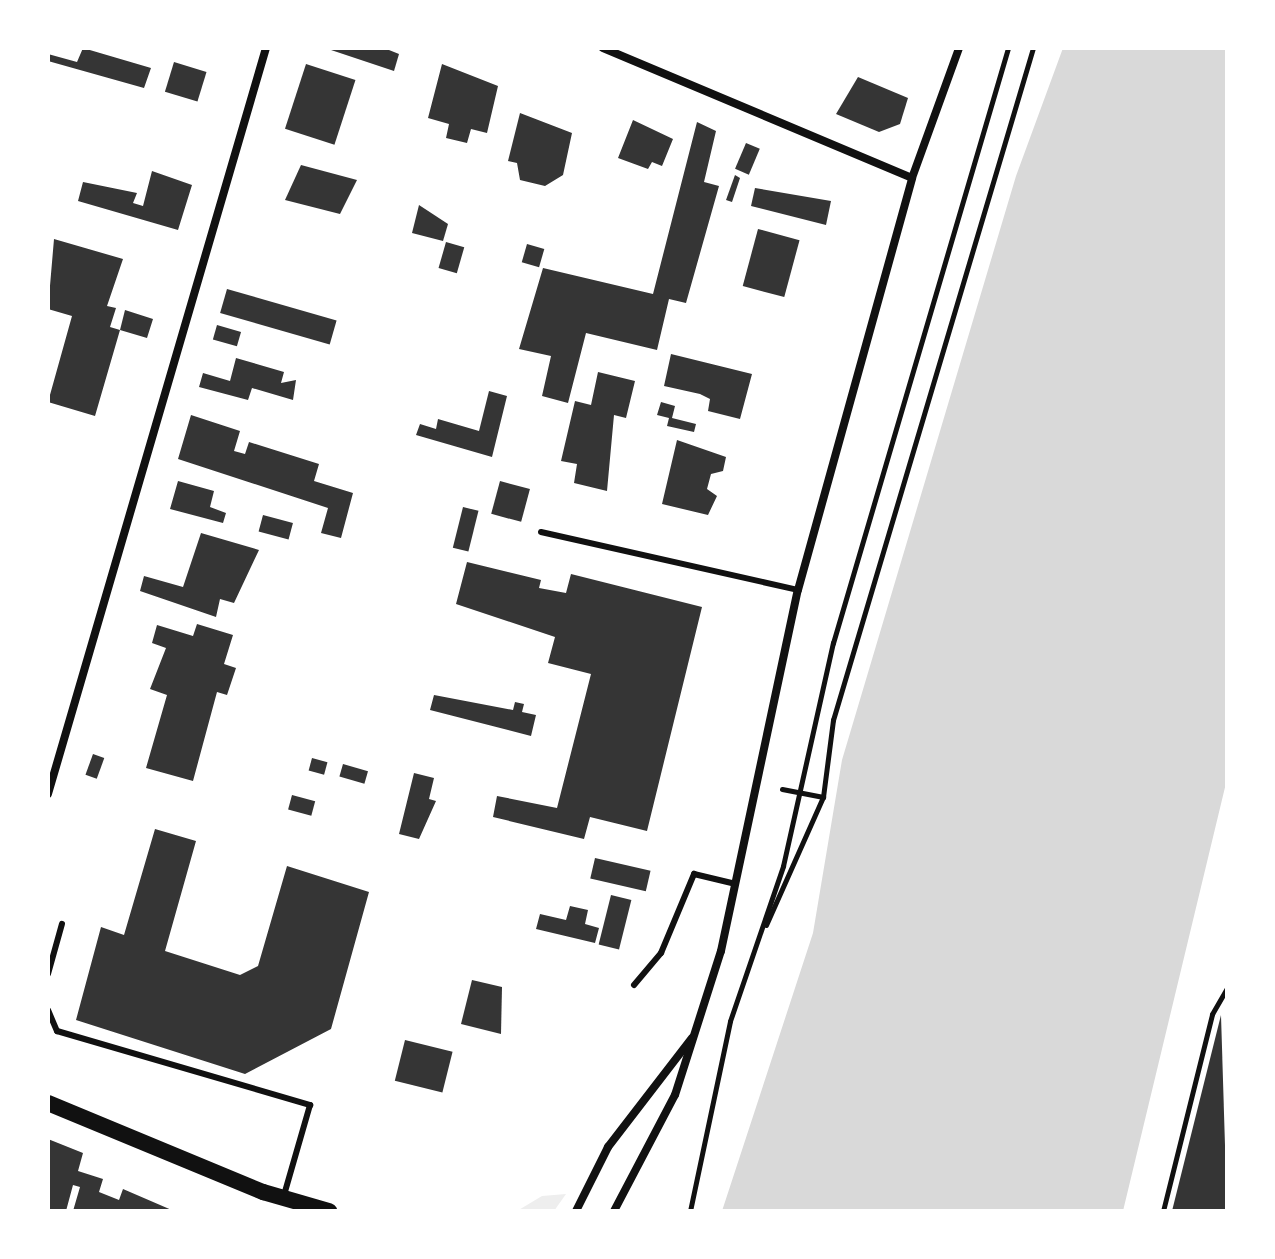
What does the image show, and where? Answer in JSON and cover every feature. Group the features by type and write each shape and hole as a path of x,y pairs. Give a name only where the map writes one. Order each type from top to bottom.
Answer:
{"main road":[{"path":"48,1103 283,1198 329,1211"}],"street":[{"path":"48,794 266,48"},
{"path":"603,48 912,178"},
{"path":"614,1211 675,1095 696,1035 736,884 798,590 912,178 959,48"},
{"path":"576,1211 616,1135 696,1035"}],"lane":[{"path":"541,532 798,590"},
{"path":"634,985 661,953 694,874 736,884"},
{"path":"48,974 62,924"},
{"path":"48,1010 57,1031 310,1105 283,1198"}],"path":[{"path":"752,955 802,793 833,643 1008,48"},
{"path":"690,1211 726,1020 823,797 833,720 1033,48"},
{"path":"782,789 823,797"},
{"path":"1163,1211 1212,1014 1227,988"}],"shaded area":[{"path":"1063,48 1227,48 1227,779 1123,1211 722,1211 813,933 842,760 1016,176"},
{"path":"566,1194 554,1211 517,1211 542,1196"}],"building":[{"path":"83,48 151,68 144,88 48,61 48,54 77,62"},
{"path":"384,48 399,54 394,71 328,49"},
{"path":"174,62 207,72 197,102 165,92"},
{"path":"306,64 355,80 334,145 285,129"},
{"path":"442,64 498,86 487,133 471,129 467,143 446,138 449,124 428,118"},
{"path":"858,77 908,98 900,124 879,132 836,114"},
{"path":"520,113 572,133 563,175 545,186 520,180 517,163 508,161"},
{"path":"633,120 673,139 662,166 652,162 648,169 618,158"},
{"path":"697,122 716,131 704,182 719,186 686,303 669,299 657,350 586,333 568,403 542,396 551,356 519,349 543,268 653,294"},
{"path":"746,143 760,149 749,175 735,169"},
{"path":"301,165 357,180 340,214 285,200"},
{"path":"152,171 192,185 178,230 78,201 83,182 137,193 133,203 143,206"},
{"path":"735,175 740,178 732,202 726,200"},
{"path":"755,188 831,201 826,225 751,206"},
{"path":"419,205 448,224 443,241 412,233"},
{"path":"758,229 800,240 784,297 743,286"},
{"path":"54,239 123,259 107,306 116,308 110,327 120,330 95,416 48,402 72,316 48,309"},
{"path":"446,242 464,247 457,273 439,268"},
{"path":"527,244 544,249 539,267 522,262"},
{"path":"227,289 337,320 330,344 220,313"},
{"path":"125,310 153,319 147,338 120,330"},
{"path":"217,325 241,332 237,346 213,339"},
{"path":"671,354 752,374 740,419 708,411 710,399 700,394 664,386"},
{"path":"236,358 284,372 281,383 296,380 293,400 252,388 248,400 199,387 203,373 230,381"},
{"path":"598,372 635,381 626,418 614,415 607,491 574,483 577,464 561,461 575,401 591,405"},
{"path":"489,391 507,396 492,457 416,435 420,424 436,429 438,419 479,431"},
{"path":"661,402 675,406 672,418 696,424 694,432 667,426 669,418 657,415"},
{"path":"191,415 240,431 234,451 245,454 249,442 319,464 314,481 353,493 341,538 321,533 328,508 178,459"},
{"path":"677,440 726,457 723,471 711,474 707,489 717,496 708,515 662,504"},
{"path":"178,481 214,491 210,507 226,513 223,523 170,509"},
{"path":"500,481 530,489 521,522 491,514"},
{"path":"463,507 479,511 468,552 453,548"},
{"path":"263,515 293,523 289,539 259,531"},
{"path":"201,533 259,550 234,603 220,599 216,617 140,591 144,576 183,587"},
{"path":"467,562 541,580 539,588 566,593 571,574 702,607 647,831 590,817 584,839 493,817 497,796 557,808 591,674 548,663 555,637 456,604"},
{"path":"197,624 233,635 224,664 236,668 227,695 217,692 193,781 146,768 167,695 150,689 166,648 152,643 157,625 193,636"},
{"path":"434,695 513,710 515,702 524,704 522,712 536,715 531,736 430,710"},
{"path":"93,754 104,758 97,779 85,775"},
{"path":"312,758 327,762 324,775 309,771"},
{"path":"343,764 368,771 364,784 339,776"},
{"path":"414,773 434,778 429,799 436,801 419,839 399,834"},
{"path":"292,795 315,801 311,816 288,809"},
{"path":"155,829 196,841 165,951 240,975 258,966 287,866 369,892 331,1029 245,1074 76,1020 101,927 124,935"},
{"path":"595,858 651,871 646,891 590,878"},
{"path":"611,895 631,900 619,950 599,944"},
{"path":"570,906 588,910 585,924 599,928 595,943 536,929 540,914 566,920"},
{"path":"472,980 502,987 501,1034 461,1024"},
{"path":"1221,1015 1227,1211 1172,1211"},
{"path":"405,1040 453,1052 442,1093 395,1081"},
{"path":"48,1139 83,1153 78,1171 103,1179 99,1192 119,1200 123,1189 174,1211 73,1211 80,1187 73,1185 66,1211 48,1211"}]}
